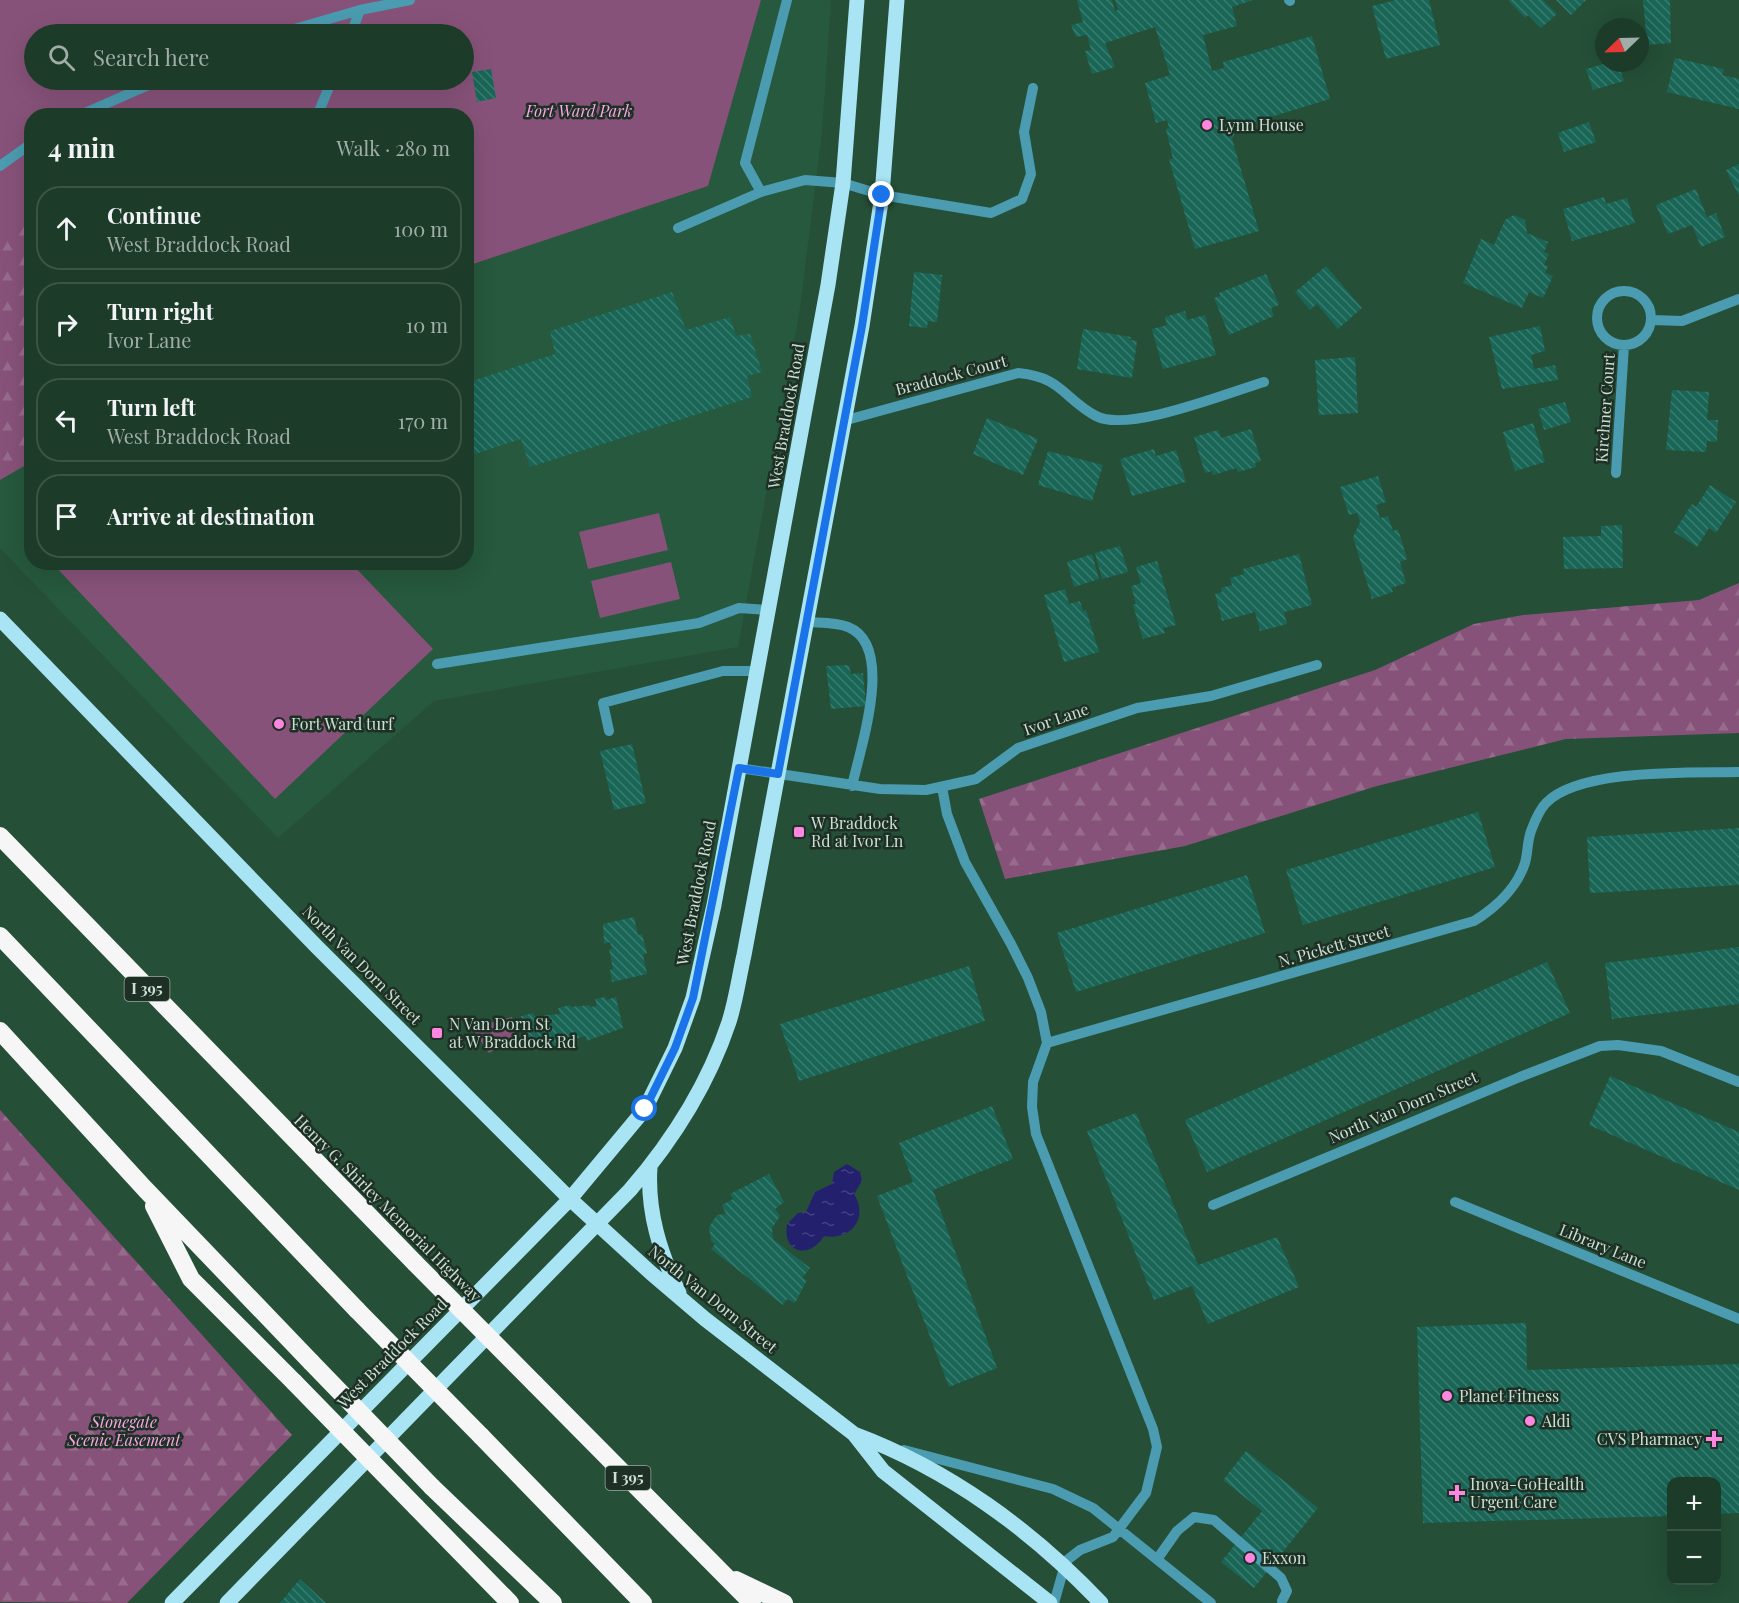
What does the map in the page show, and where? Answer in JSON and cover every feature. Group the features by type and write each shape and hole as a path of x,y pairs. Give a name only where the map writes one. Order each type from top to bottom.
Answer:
{"highway":[{"name":"Henry G. Shirley Memorial Highway","path":"0,836 415,1263 752,1603"},
{"path":"0,936 357,1310 643,1603"},
{"path":"0,1031 145,1189 311,1362 432,1487 553,1603"},
{"path":"145,1189 191,1279 510,1603"},
{"path":"572,1530 654,1603"},
{"path":"721,1573 784,1603"}],"main road":[{"name":"West Braddock Road","path":"172,1603 570,1199 645,1109 675,1048 693,998 739,768 828,285 843,183 857,0"},
{"path":"227,1603 650,1167 670,1142 696,1098 729,1021 744,955 862,326 882,195 897,0"},
{"name":"North Van Dorn Street","path":"0,619 316,946 570,1199 681,1299 854,1434 883,1471 1052,1603"},
{"path":"650,1167 648,1196 656,1233 681,1299"},
{"name":"North Van Dorn Street","path":"854,1434 897,1450 972,1494 1007,1519 1064,1566 1101,1603"}],"street":[{"path":"312,24 360,10 411,0"},
{"path":"761,192 745,163 787,0"},
{"path":"355,24 360,10"},
{"path":"678,228 761,192 805,180 843,183 882,195 991,213 1022,198 1031,174 1024,132 1033,88"},
{"path":"96,108 137,90"},
{"path":"320,108 328,90"},
{"path":"0,166 24,148"},
{"path":"1621,290 1635,292 1653,320 1645,337 1624,345 1605,336 1597,322 1598,308 1606,297 1621,290"},
{"path":"1653,320 1682,321 1739,299"},
{"name":"Kirchner Court","path":"1616,473 1624,345"},
{"name":"Braddock Court","path":"843,421 1018,373 1036,374 1058,384 1095,415 1110,422 1140,419 1264,382"},
{"path":"437,664 699,623 739,608 768,610"},
{"path":"807,622 850,627 861,637 870,651 874,669 872,690 852,786"},
{"name":"Ivor Lane","path":"739,768 852,786 904,791 942,787 976,778 1018,748 1137,708 1211,696 1317,665"},
{"path":"609,731 603,703 723,671 757,671"},
{"name":"N. Pickett Street","path":"1047,1043 1152,1015 1474,921 1501,901 1517,878 1524,864 1531,831 1545,804 1561,793 1592,782 1648,773 1739,772"},
{"path":"942,787 947,814 965,862 1028,978 1041,1012 1047,1043 1033,1082 1032,1107 1036,1134 1153,1429 1157,1448 1146,1493 1122,1528 1113,1537 1080,1550 1064,1566 1052,1603"},
{"name":"North Van Dorn Street","path":"1213,1205 1520,1077 1608,1046 1644,1047 1661,1051 1739,1082"},
{"name":"Library Lane","path":"1455,1202 1739,1319"},
{"path":"854,1434 940,1461 1053,1489 1094,1508 1122,1528 1211,1603"},
{"path":"1158,1558 1177,1531 1194,1517 1214,1520 1281,1578 1287,1591 1282,1602"}],"shaded area":[{"path":"761,0 831,0 822,133 799,315 738,647 434,701 278,838 0,548 0,423 24,414 24,570 474,570 474,264 708,186"}],"green space":[{"name":"Fort Ward Park","path":"0,0 761,0 708,186 474,264 474,108 24,108 24,414 0,423"},
{"path":"24,215 24,466 0,480 0,240"},
{"path":"659,513 668,550 588,569 579,532"},
{"path":"671,562 680,599 600,618 591,581"},
{"name":"Fort Ward turf","path":"59,570 358,570 433,649 275,799"},
{"path":"1739,583 1739,733 1566,739 1377,786 1185,846 1005,879 979,799 1375,670 1474,624 1523,615 1699,600"},
{"path":"512,1017 516,1037 489,1053 472,1028"},
{"name":"Stonegate Scenic Easement","path":"0,1110 292,1435 127,1603 0,1602"}],"water":[{"path":"847,1164 860,1172 862,1181 854,1194 859,1211 855,1226 842,1235 824,1236 818,1244 811,1248 798,1250 793,1247 787,1234 787,1224 798,1213 806,1212 815,1192 832,1184 834,1172"}],"building":[{"name":"Lynn House","path":"1077,0 1112,0 1115,11 1118,10 1115,0 1253,0 1232,7 1237,26 1203,35 1212,71 1224,68 1223,62 1312,36 1330,99 1238,127 1232,139 1259,231 1195,249 1169,159 1173,159 1166,129 1169,128 1167,120 1156,123 1145,83 1170,75 1155,27 1105,43 1115,67 1092,74 1085,51 1091,50 1087,35 1076,37 1071,25 1083,22"},
{"path":"1396,0 1429,0 1440,45 1386,59 1372,6"},
{"path":"1508,0 1543,0 1557,14 1541,28 1528,15 1525,18"},
{"path":"1556,0 1586,0 1571,15"},
{"path":"1643,0 1670,0 1671,43 1649,45 1649,18 1645,18"},
{"path":"1675,58 1724,69 1722,75 1739,79 1739,109 1667,92"},
{"path":"1595,66 1595,72 1621,72 1624,81 1593,90 1586,69"},
{"path":"491,69 496,98 477,102 474,72"},
{"path":"1589,122 1596,142 1564,152 1558,133"},
{"path":"1739,164 1739,196 1726,170"},
{"path":"1696,189 1707,217 1716,213 1725,237 1701,247 1692,225 1668,234 1656,205"},
{"path":"1604,197 1606,204 1627,198 1635,223 1572,241 1563,209"},
{"path":"1514,215 1525,220 1527,233 1548,242 1544,252 1549,254 1544,265 1548,266 1545,273 1553,276 1543,298 1529,292 1522,308 1463,283 1481,239 1494,245 1505,220"},
{"path":"1326,266 1362,308 1338,329 1317,304 1310,310 1295,292"},
{"path":"914,272 942,275 937,322 928,321 927,328 909,326"},
{"path":"1266,274 1279,305 1271,308 1274,316 1229,335 1214,298 1220,296 1219,293"},
{"path":"672,292 686,330 730,317 736,336 750,334 762,372 747,376 752,397 530,467 521,439 474,454 474,380 555,354 550,331"},
{"path":"1185,311 1187,320 1205,315 1216,355 1163,369 1152,329 1167,325 1165,317"},
{"path":"1540,326 1545,351 1531,355 1534,369 1555,365 1558,380 1502,389 1489,337"},
{"path":"1083,329 1131,337 1130,340 1137,341 1132,378 1077,369"},
{"path":"1355,357 1358,413 1319,415 1315,360"},
{"path":"1672,390 1709,392 1707,420 1718,420 1717,442 1707,441 1706,452 1666,450"},
{"path":"1565,402 1571,422 1544,430 1538,409"},
{"path":"987,418 1038,439 1023,475 973,454"},
{"path":"1533,423 1545,462 1515,471 1503,432"},
{"path":"1251,429 1261,461 1255,463 1256,467 1238,472 1236,468 1213,475 1212,471 1205,473 1194,437 1218,430 1221,438"},
{"path":"1154,449 1156,456 1176,450 1186,482 1132,496 1120,459"},
{"path":"1048,451 1103,465 1092,501 1038,485"},
{"path":"1378,476 1386,502 1376,505 1380,518 1388,516 1393,531 1398,529 1407,559 1400,562 1406,583 1391,588 1393,592 1372,599 1353,537 1360,522 1357,513 1349,515 1340,487"},
{"path":"1710,485 1736,502 1716,533 1709,528 1697,547 1674,532 1692,504 1696,507"},
{"path":"1622,525 1623,568 1564,569 1563,537 1601,536 1601,526"},
{"path":"1120,546 1128,572 1102,579 1095,553"},
{"path":"1092,554 1099,579 1074,587 1067,562"},
{"path":"1299,554 1312,605 1284,612 1287,624 1260,631 1255,612 1222,621 1215,594 1222,592 1221,588 1232,585 1230,578 1244,574 1243,569"},
{"path":"1157,561 1176,625 1163,628 1165,633 1143,639 1133,605 1136,604 1131,586 1141,583 1136,567"},
{"path":"1065,589 1069,604 1080,601 1083,611 1086,610 1099,652 1064,662 1044,595"},
{"path":"849,665 851,674 863,673 866,706 831,709 826,666"},
{"path":"632,744 646,803 614,810 600,751"},
{"path":"1478,812 1495,867 1303,925 1286,870"},
{"path":"1739,828 1739,885 1590,893 1587,837"},
{"path":"1247,875 1265,933 1076,992 1057,933"},
{"path":"634,917 638,935 642,934 647,953 643,955 647,974 612,982 610,970 613,969 609,949 612,949 610,942 604,944 603,924"},
{"path":"1739,947 1739,1004 1612,1019 1605,963"},
{"path":"1547,962 1570,1013 1207,1172 1185,1120"},
{"path":"969,966 985,1021 799,1081 780,1024"},
{"path":"605,997 606,1000 616,997 623,1028 586,1041 586,1036 566,1041 567,1045 529,1050 521,1016 534,1013 534,1016 560,1014 558,1008 570,1005 571,1007 597,1006 595,999"},
{"path":"1610,1076 1739,1132 1739,1190 1589,1125"},
{"path":"992,1106 1013,1159 933,1190 997,1368 949,1387 877,1196 913,1182 899,1143"},
{"path":"1136,1113 1198,1265 1277,1237 1299,1287 1208,1324 1192,1286 1154,1300 1087,1131"},
{"path":"769,1174 784,1202 775,1209 780,1216 772,1228 773,1239 810,1268 802,1278 807,1280 795,1303 787,1299 783,1305 711,1249 715,1244 711,1241 709,1227 717,1215 726,1214 722,1205 733,1199 730,1194"},
{"path":"1526,1323 1527,1370 1739,1364 1739,1513 1721,1514 1721,1477 1667,1477 1667,1516 1423,1523 1417,1327"},
{"path":"1246,1451 1318,1508 1254,1588 1221,1562 1262,1511 1223,1480"},
{"path":"300,1579 326,1603 280,1603"}],"place":[{"name":"Lynn House","path":"1207,125"},
{"name":"Fort Ward turf","path":"279,724"},
{"name":"W Braddock Rd at Ivor Ln","path":"799,832"},
{"name":"N Van Dorn St at W Braddock Rd","path":"437,1033"},
{"name":"Planet Fitness","path":"1447,1396"},
{"name":"Aldi","path":"1530,1421"},
{"name":"CVS Pharmacy","path":"1714,1439"},
{"name":"Inova-GoHealth Urgent Care","path":"1457,1493"},
{"name":"Exxon","path":"1250,1558"}],"route":[{"path":"645,1109 675,1048 693,998 714,905 739,768 778,774 862,326 882,195"}]}
